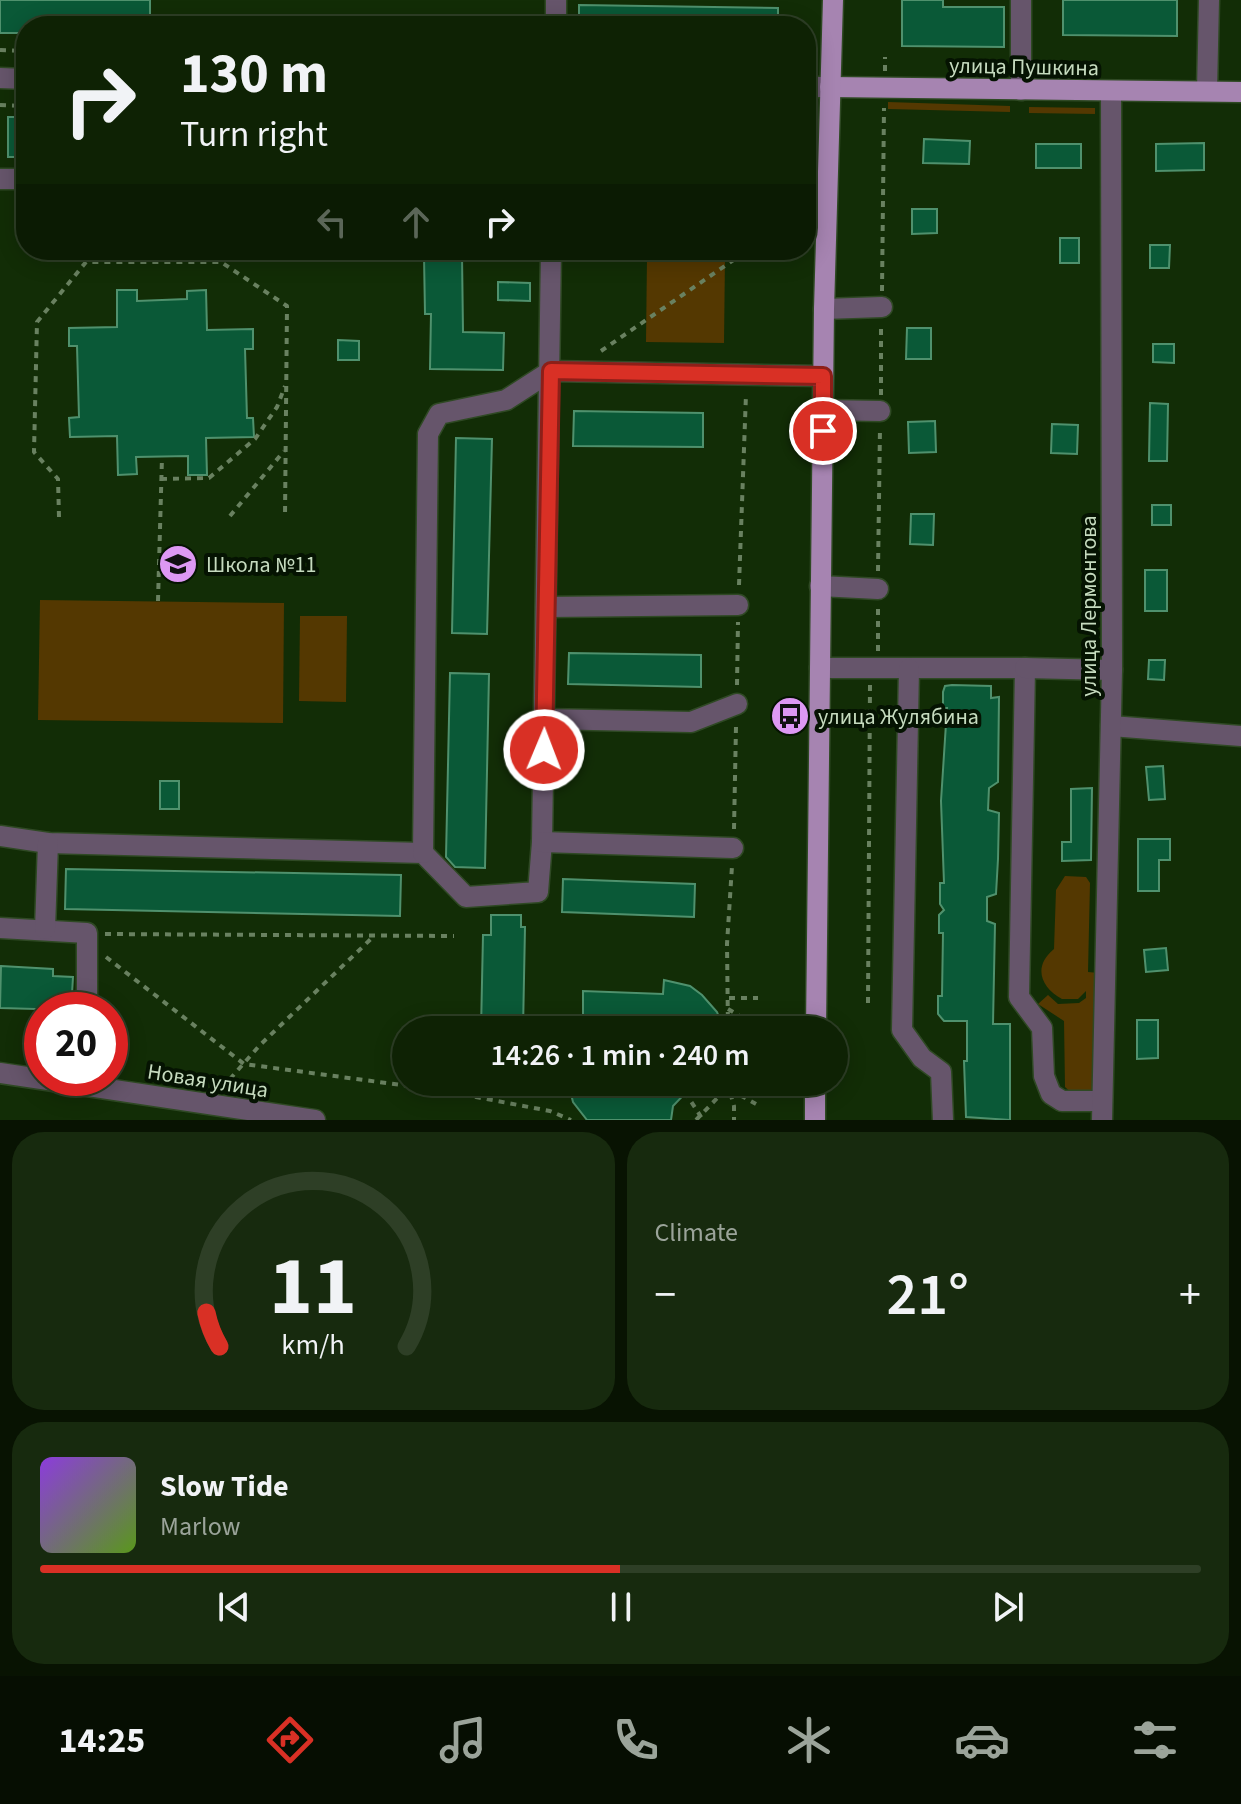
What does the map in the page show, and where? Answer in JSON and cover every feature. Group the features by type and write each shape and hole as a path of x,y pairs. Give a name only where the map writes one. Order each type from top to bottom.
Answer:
{"main road":[{"path":"816,1016 824,309 833,0"},
{"name":"улица Пушкина","path":"830,87 1241,92"},
{"path":"815,1096 815,1120"}],"street":[{"path":"1021,0 1021,90"},
{"path":"1207,91 1209,0"},
{"name":"улица Пушкина","path":"816,87 830,87"},
{"name":"улица Лермонтова","path":"1102,1110 1112,670 1111,92"},
{"path":"0,836 48,843 423,853 466,897 538,892 542,842 551,260"},
{"path":"824,309 882,307"},
{"path":"423,853 428,434 439,414 506,400 551,371 823,376"},
{"path":"824,410 880,411"},
{"path":"820,586 878,589"},
{"path":"546,607 738,605"},
{"path":"820,668 1112,670"},
{"path":"1025,668 1019,997 1042,1028 1044,1076 1051,1094 1062,1101 1102,1110"},
{"path":"909,669 902,1030 922,1058 941,1072 943,1120"},
{"path":"544,719 691,722 737,704"},
{"path":"1111,726 1241,736"},
{"path":"542,842 733,848"},
{"path":"45,929 48,843"},
{"path":"0,928 87,933 87,992"},
{"name":"Новая улица","path":"0,1073 24,1076"},
{"name":"Новая улица","path":"128,1090 315,1120"}],"path":[{"path":"868,1003 878,589 885,57"},
{"path":"573,371 734,260"},
{"path":"59,517 58,479 34,452 37,322 86,262 221,262 287,306 285,516"},
{"path":"728,1016 727,944 733,848 747,376"},
{"path":"161,479 209,478 255,439 277,407 286,381"},
{"path":"230,516 286,449"},
{"path":"158,601 162,457"},
{"path":"87,933 454,936"},
{"path":"87,933 111,963 244,1064 439,1090 550,1111 571,1120"},
{"path":"207,1104 375,935"},
{"path":"729,998 758,998"},
{"path":"728,1009 740,1016"},
{"path":"687,1096 700,1119 718,1096"},
{"path":"731,1096 734,1120"},
{"path":"744,1096 756,1104"}],"shaded area":[{"path":"888,102 1010,106 1010,112 888,109"},
{"path":"1029,107 1095,108 1095,114 1029,113"},
{"path":"647,260 725,260 724,343 646,342"},
{"path":"40,600 284,603 283,723 38,720"},
{"path":"300,616 347,616 346,702 299,701"},
{"path":"1065,876 1086,877 1090,883 1088,972 1099,973 1093,1092 1074,1095 1065,1087 1064,1021 1038,1004 1048,995 1058,1004 1079,1003 1086,998 1086,991 1078,999 1062,999 1049,989 1042,976 1043,962 1054,949 1056,890"}],"building":[{"path":"0,0 150,0 150,16 16,16 16,33 0,33"},
{"path":"902,0 943,0 943,7 1004,7 1004,47 902,46"},
{"path":"1063,0 1177,0 1177,36 1063,35"},
{"path":"579,5 778,8 778,16 579,16"},
{"path":"8,117 16,117 16,157 8,157"},
{"path":"924,139 970,141 969,164 923,163"},
{"path":"1204,143 1204,170 1156,171 1156,144"},
{"path":"1036,144 1081,144 1081,168 1036,168"},
{"path":"912,209 937,209 937,233 912,234"},
{"path":"1060,238 1079,238 1079,263 1060,263"},
{"path":"1150,245 1170,245 1169,268 1150,268"},
{"path":"424,260 462,260 463,332 504,333 503,370 430,369 431,314 425,314"},
{"path":"498,282 530,283 530,301 498,300"},
{"path":"117,290 137,290 137,301 187,299 187,291 206,290 207,330 253,329 253,349 245,349 247,418 253,418 254,437 206,438 207,475 188,475 188,456 136,457 137,474 118,475 117,436 70,437 69,418 79,417 77,346 69,346 69,328 117,327"},
{"path":"907,328 931,328 931,359 906,359"},
{"path":"338,340 359,341 359,360 338,360"},
{"path":"1153,344 1174,344 1174,363 1153,362"},
{"path":"1150,403 1168,404 1167,461 1149,461"},
{"path":"574,411 703,413 703,447 573,446"},
{"path":"935,421 936,452 909,453 908,422"},
{"path":"1052,424 1078,425 1077,454 1051,453"},
{"path":"456,438 492,439 487,634 452,633"},
{"path":"1152,505 1171,505 1171,525 1152,525"},
{"path":"911,514 934,514 933,545 910,544"},
{"path":"1145,570 1167,570 1167,611 1145,611"},
{"path":"569,653 701,655 701,687 568,684"},
{"path":"1149,660 1165,660 1164,680 1148,679"},
{"path":"450,673 489,674 485,868 455,867 446,857"},
{"path":"945,686 991,686 991,698 999,697 998,782 989,788 988,810 999,813 998,859 996,894 987,897 987,921 995,924 993,1024 1010,1024 1010,1120 966,1117 964,1061 967,1061 967,1021 944,1021 938,1014 938,996 942,996 943,933 939,933 939,915 944,910 940,904 940,883 944,883 941,801 947,708 943,708 943,692"},
{"path":"1163,766 1165,799 1149,800 1146,767"},
{"path":"160,781 179,781 179,809 160,809"},
{"path":"1092,788 1091,860 1062,861 1062,842 1071,842 1071,789"},
{"path":"1138,839 1170,839 1170,860 1159,860 1159,891 1138,891"},
{"path":"66,869 401,875 400,916 65,909"},
{"path":"563,879 695,884 694,917 562,912"},
{"path":"491,915 521,915 521,927 525,927 523,1016 481,1016 483,935 491,935"},
{"path":"1166,948 1168,970 1146,972 1144,950"},
{"path":"1,966 53,969 53,976 73,977 72,992 24,992 24,1009 0,1008"},
{"path":"664,980 690,986 702,995 719,1016 583,1016 583,991 663,994"},
{"path":"1137,1020 1158,1020 1158,1058 1137,1059"},
{"path":"572,1096 683,1096 673,1106 671,1120 587,1120"}],"place":[{"name":"Школа №11","path":"178,564"},
{"name":"улица Жулябина","path":"790,716"}],"route":[{"path":"544,750 551,371 823,376 823,431"}]}
